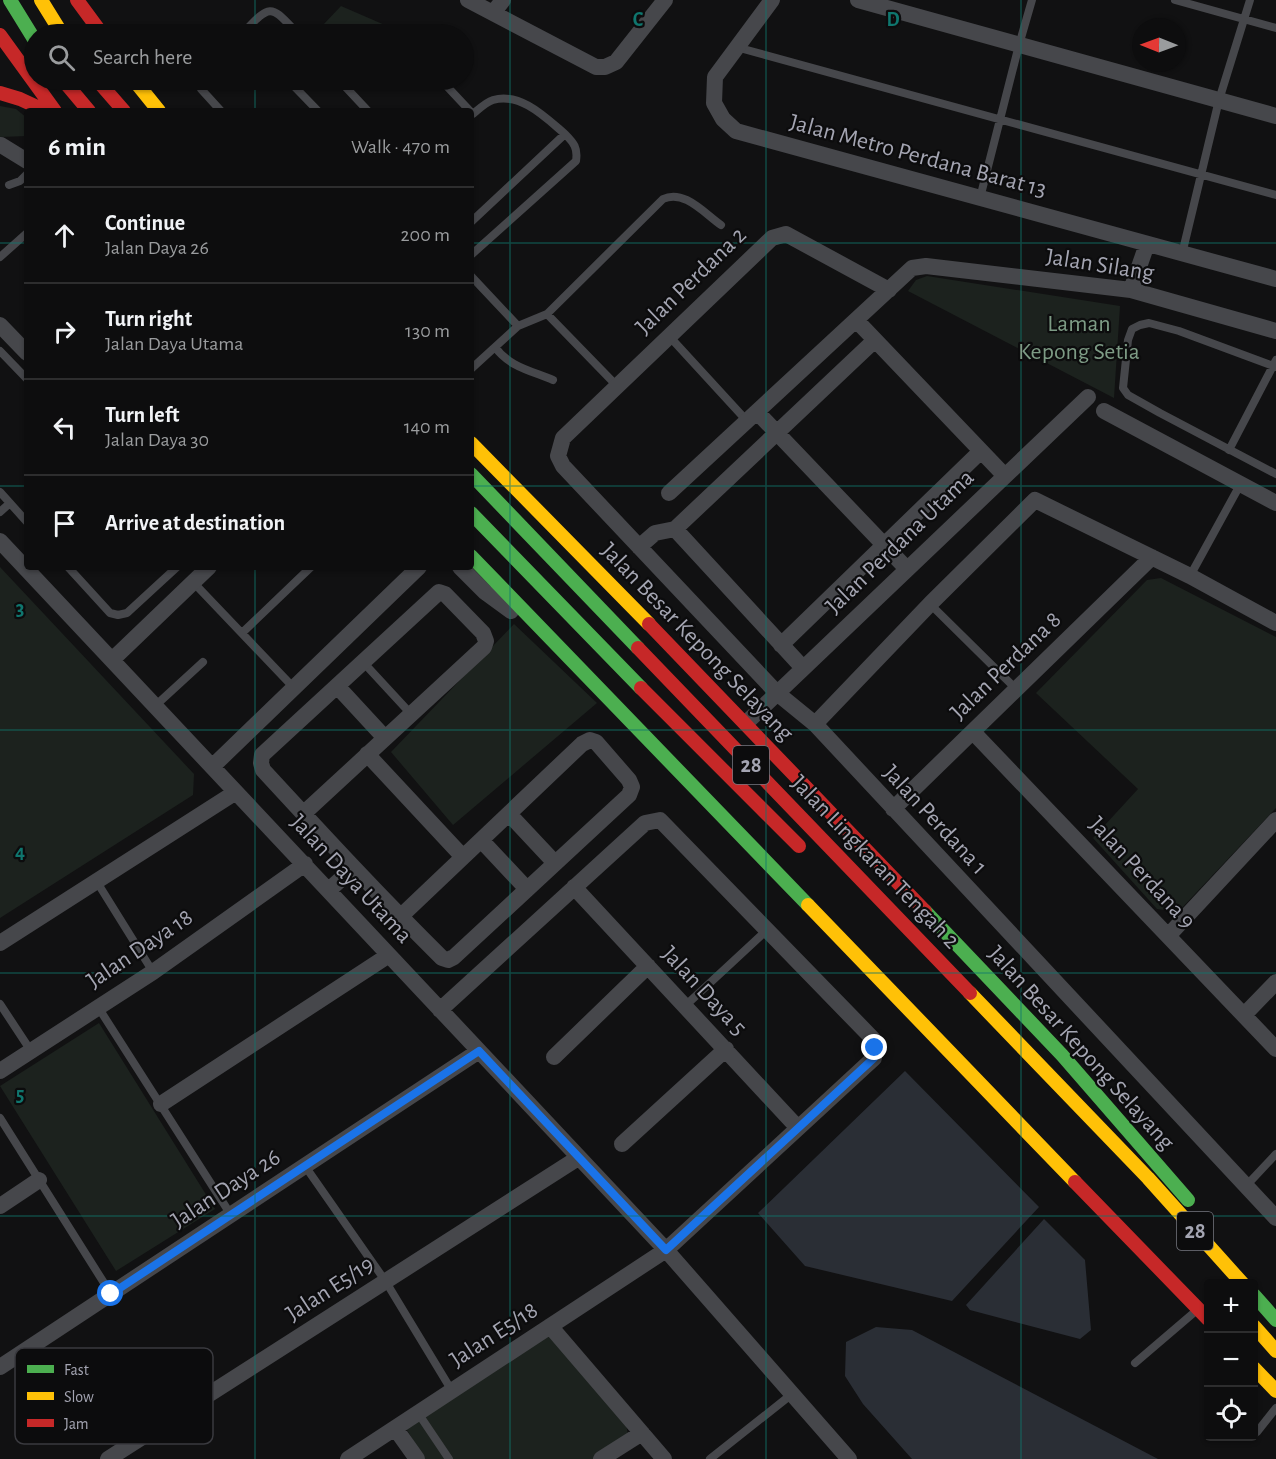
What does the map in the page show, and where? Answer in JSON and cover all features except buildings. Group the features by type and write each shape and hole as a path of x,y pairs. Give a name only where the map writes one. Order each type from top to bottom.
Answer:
{"main road":[{"path":"10,0 25,24"},
{"path":"8,17 32,0"},
{"path":"41,0 58,24"},
{"path":"77,0 95,24"},
{"path":"0,35 24,70"},
{"path":"38,90 50,108"},
{"path":"47,90 50,108"},
{"path":"71,90 86,108"},
{"path":"106,90 121,108"},
{"path":"142,90 157,108"},
{"path":"0,93 50,108"},
{"name":"Jalan Besar Kepong Selayang","path":"474,446 746,723 1062,1055 1200,1213"},
{"name":"Jalan Lingkaran Tengah 2","path":"474,477 1148,1178 1239,1279"},
{"name":"Jalan Lingkaran Tengah 2","path":"474,516 559,605 805,852"},
{"path":"474,559 1204,1314"},
{"path":"1258,1290 1276,1301"},
{"path":"1258,1291 1276,1320"},
{"path":"1258,1331 1276,1351"},
{"path":"1258,1360 1270,1367"},
{"path":"1258,1372 1276,1391"}],"street":[{"path":"468,0 498,6 596,67 605,67 616,62 665,0"},
{"path":"735,47 772,0"},
{"path":"858,0 1276,116"},
{"name":"Jalan Metro Perdana Barat 13","path":"735,47 715,77 714,103 723,119 736,131 1276,279"},
{"path":"0,145 24,145"},
{"path":"0,145 24,159"},
{"name":"Jalan Perdana 2","path":"558,456 562,438 772,238 786,234 889,290"},
{"path":"1131,290 1147,244"},
{"name":"Jalan Silang","path":"889,290 912,268 926,266 1131,290 1276,332"},
{"path":"669,493 889,290"},
{"path":"856,320 1005,476"},
{"path":"0,325 24,350"},
{"path":"639,547 655,533 675,529 875,340"},
{"name":"Jalan Perdana Utama","path":"746,723 1088,397"},
{"path":"1104,411 1276,503"},
{"path":"752,416 777,433 907,569"},
{"path":"781,645 981,451"},
{"name":"Jalan Perdana 1","path":"558,456 563,466 639,547 777,693 814,724 1276,1218"},
{"path":"814,724 1035,500 1190,576 1276,623"},
{"path":"675,529 803,668"},
{"name":"Jalan Daya Utama","path":"0,541 24,566"},
{"name":"Jalan Perdana 8","path":"893,810 1152,557"},
{"name":"Jalan Daya Utama","path":"27,570 666,1250 849,1459"},
{"path":"112,660 206,570"},
{"path":"213,766 416,570"},
{"path":"463,570 485,592 507,609 533,621"},
{"path":"303,814 484,647 486,641 483,633 445,594 439,592 262,755 261,763 263,770 303,814 353,868 400,916 442,958 448,960 454,957 629,795 632,787 629,780 596,742 590,740 582,744 400,916"},
{"path":"337,686 386,738"},
{"name":"Jalan Perdana 9","path":"972,732 1276,1049"},
{"path":"367,754 463,857"},
{"path":"0,943 236,792"},
{"path":"509,814 555,863"},
{"path":"440,1010 645,823 660,820 767,930"},
{"path":"1168,936 1276,820"},
{"path":"481,840 526,888"},
{"name":"Jalan Daya 18","path":"0,1071 153,972 305,864"},
{"path":"329,890 353,868"},
{"name":"Jalan Daya 5","path":"574,887 798,1128"},
{"name":"Jalan E5/18","path":"348,1459 666,1250 874,1058 873,1039 767,930"},
{"path":"161,1104 389,955"},
{"path":"554,1057 648,966"},
{"path":"1244,1015 1276,982"},
{"path":"622,1144 726,1049"},
{"name":"Jalan Daya 26","path":"29,1348 479,1051"},
{"name":"Jalan E5/19","path":"213,1392 578,1158"},
{"path":"0,1206 39,1180"},
{"path":"550,1326 664,1459"},
{"name":"Jalan Daya 26","path":"0,1367 15,1357"},
{"path":"395,1428 417,1459"},
{"path":"601,1459 642,1433"},
{"name":"Jalan E5/19","path":"108,1459 132,1444"}],"lane":[{"path":"980,198 1032,0"},
{"path":"1175,0 1276,28"},
{"path":"1182,254 1219,100 1250,0"},
{"path":"253,24 263,12 270,10 277,12 288,24"},
{"path":"735,47 1276,195"},
{"path":"202,90 218,108"},
{"path":"298,90 315,108"},
{"path":"348,90 365,108"},
{"path":"451,90 468,108"},
{"path":"474,113 491,100 520,101 535,109 565,134 575,145 577,151 576,161 474,252"},
{"path":"474,219 565,134"},
{"path":"9,185 24,177"},
{"path":"474,366 518,326 547,314 663,199 670,195 681,196 721,225"},
{"path":"0,257 23,236"},
{"path":"474,279 518,326"},
{"path":"547,314 617,386"},
{"path":"1229,450 1275,364 1149,323 1132,329 1128,340 1123,388 1128,395 1229,450 1276,474"},
{"path":"669,336 752,416"},
{"path":"495,347 503,358 512,364 553,380"},
{"path":"0,351 24,376"},
{"path":"1190,576 1240,485"},
{"path":"0,492 24,519"},
{"path":"0,512 10,503"},
{"path":"71,570 110,613 118,615 127,613 174,570"},
{"path":"242,633 308,570"},
{"path":"193,582 294,688"},
{"path":"930,604 1016,689"},
{"path":"155,706 203,662"},
{"path":"363,662 411,714"},
{"path":"97,882 153,972"},
{"path":"685,1006 767,930"},
{"path":"0,1004 31,1051"},
{"path":"98,1007 231,1215"},
{"path":"0,1118 111,1294"},
{"path":"1246,1186 1276,1154"},
{"path":"305,1166 386,1282 452,1391"},
{"path":"1134,1363 1204,1314"},
{"path":"710,1459 792,1394"},
{"path":"1258,1431 1276,1407"},
{"path":"418,1413 449,1459"}],"green space":[{"path":"341,6 382,24 324,24"},
{"path":"0,106 16,109 24,116 24,136 0,137"},
{"name":"Laman Kepong Setia","path":"927,276 1120,306 1114,398 908,291 916,280"},
{"path":"0,567 194,774 193,795 0,918"},
{"path":"1161,578 1276,637 1276,808 1178,912 1157,909 1093,838 1138,789 1036,693 1147,580"},
{"path":"514,624 597,703 453,825 391,752"},
{"path":"99,1023 215,1209 116,1271 0,1086"},
{"path":"550,1326 624,1412 629,1441 598,1459 424,1459 403,1423"}],"shaded area":[{"path":"905,1071 1039,1207 952,1301 805,1266 758,1213"},
{"path":"1044,1219 1085,1260 1091,1330 1080,1339 970,1310 966,1305"},
{"path":"876,1327 912,1330 1158,1459 912,1459 863,1404 845,1376 846,1342"}],"traffic: fast":[{"path":"10,0 25,24"},
{"path":"474,477 638,648"},
{"path":"474,516 641,688"},
{"path":"474,559 808,905"},
{"path":"925,911 1062,1055 1188,1200"},
{"path":"1258,1300 1276,1320"}],"traffic: slow":[{"path":"41,0 56,24"},
{"path":"142,90 157,108"},
{"path":"474,446 649,624"},
{"path":"808,905 1075,1182"},
{"path":"970,993 1148,1178 1239,1279"},
{"path":"1258,1331 1276,1351"},
{"path":"1258,1372 1276,1391"}],"traffic: jam":[{"path":"77,0 95,24"},
{"path":"0,35 24,68"},
{"path":"40,90 53,108"},
{"path":"71,90 86,108"},
{"path":"106,90 121,108"},
{"path":"0,93 40,108"},
{"path":"649,624 925,911"},
{"path":"638,648 970,993"},
{"path":"641,688 799,846"},
{"path":"1075,1182 1204,1315"}],"route":[{"path":"111,1294 479,1051 666,1250 874,1058 875,1048"}]}
